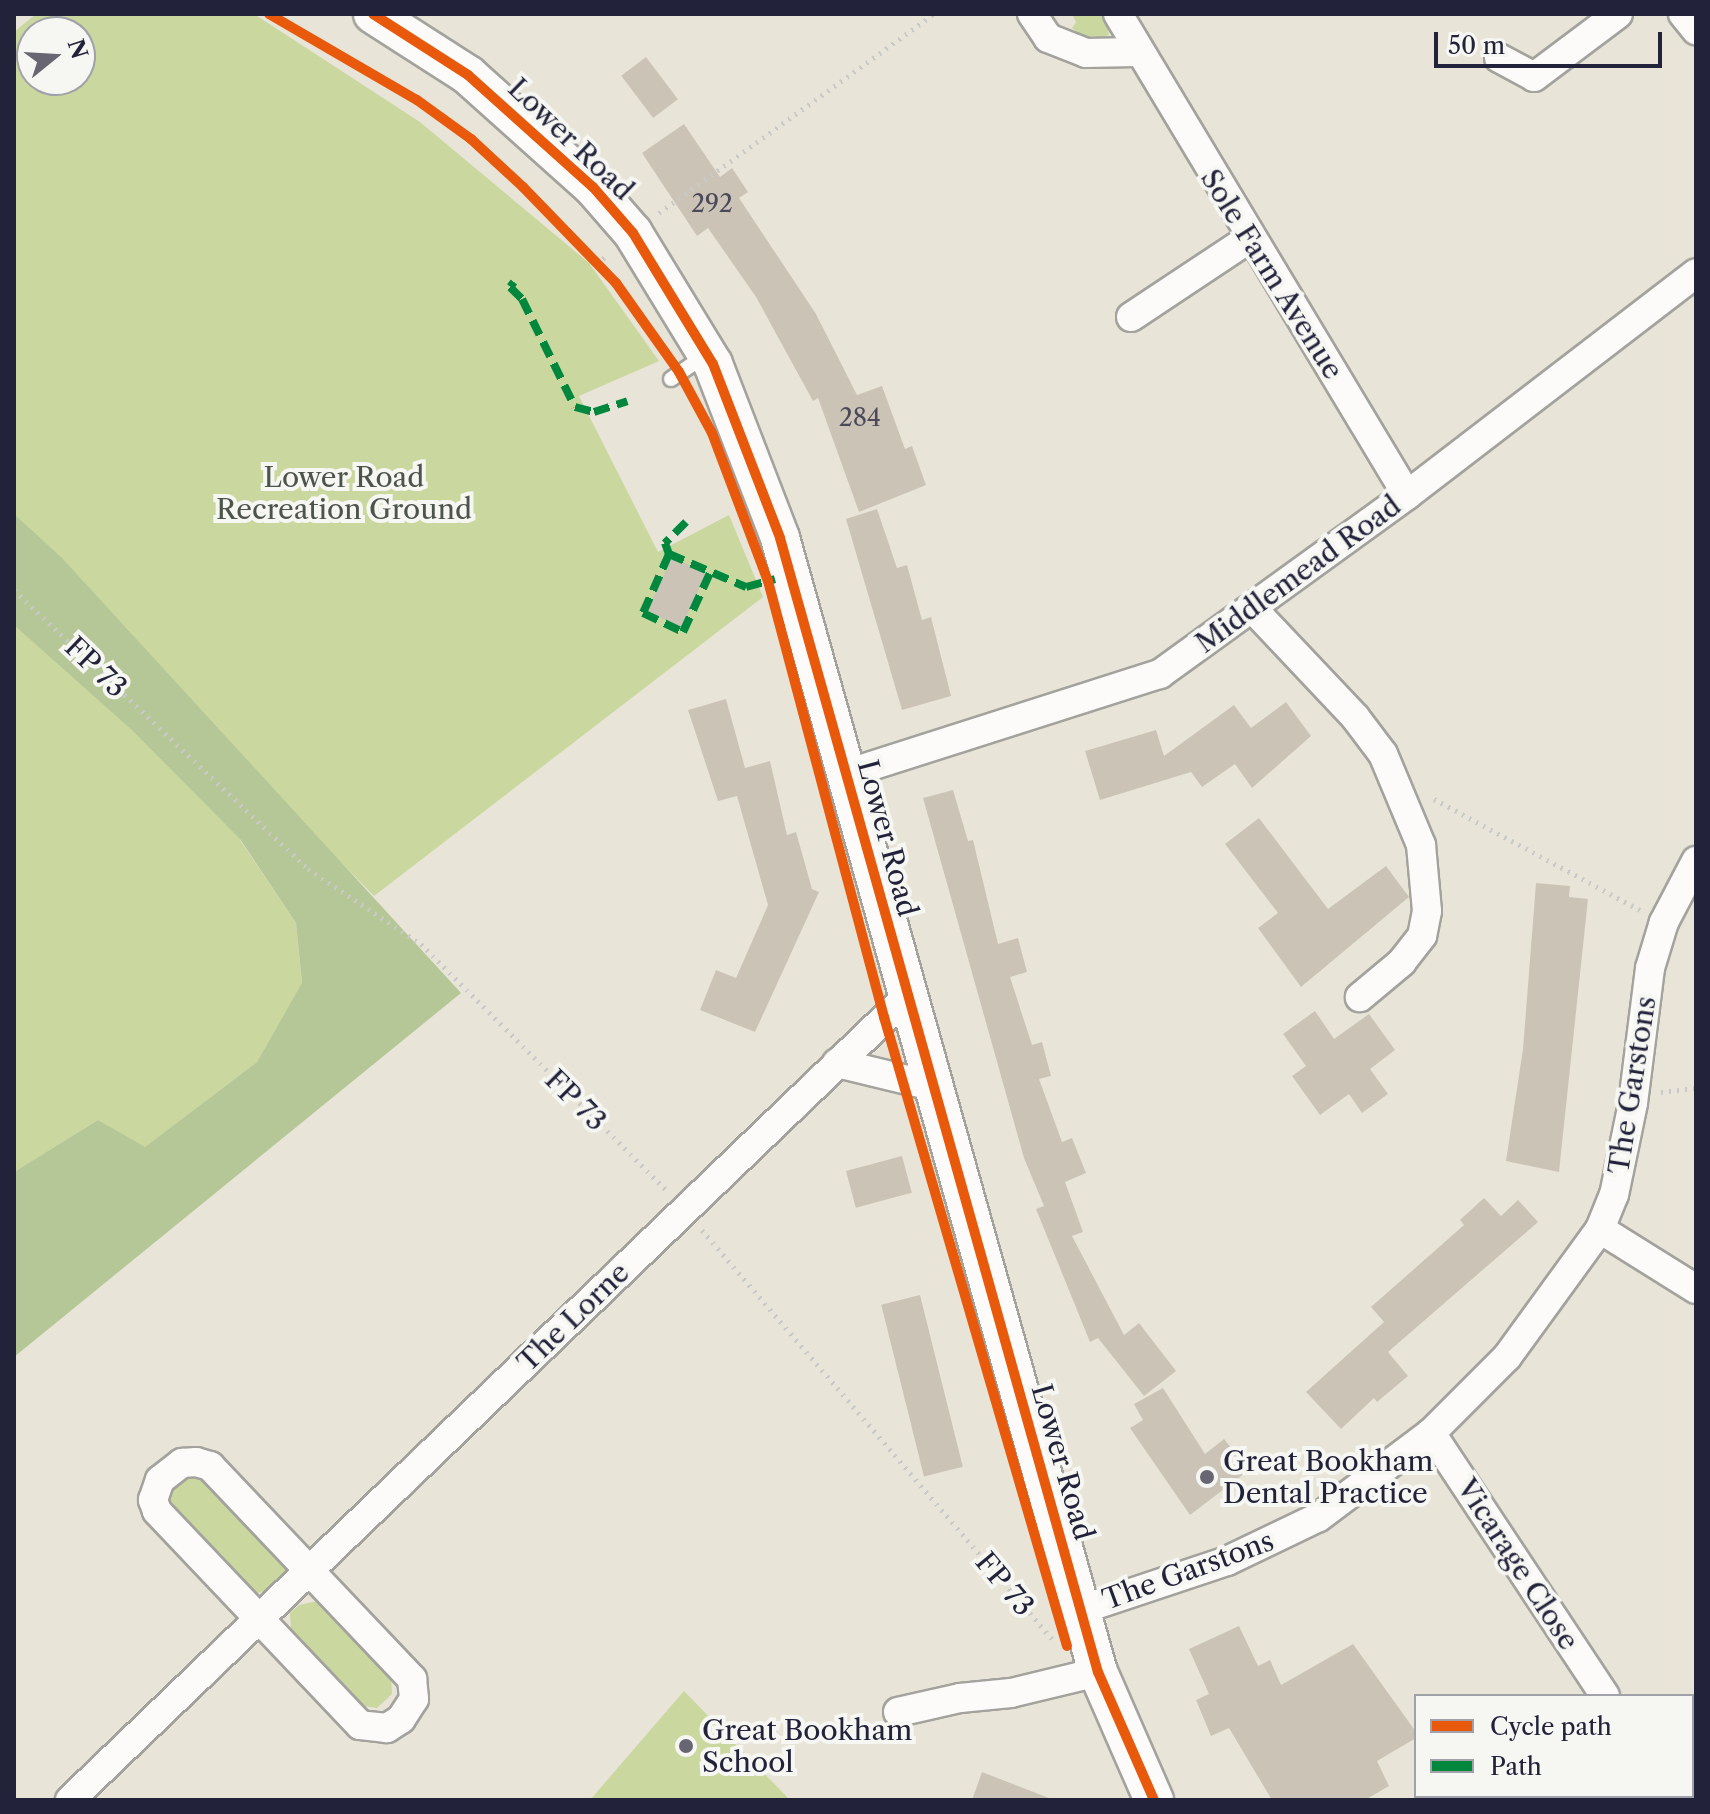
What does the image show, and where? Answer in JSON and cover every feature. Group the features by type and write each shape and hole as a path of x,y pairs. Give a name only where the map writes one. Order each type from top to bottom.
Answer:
{"street":[{"name":"Lower Road","path":"373,14 468,75 593,187 633,233 707,354 780,538 932,1086 1080,1640 1154,1800"},
{"path":"1032,14 1048,38 1086,53 1136,52"},
{"name":"Sole Farm Avenue","path":"1118,14 1136,52 1407,495"},
{"path":"1499,58 1534,77 1618,14"},
{"path":"1683,14 1696,30"},
{"path":"1131,317 1250,238"},
{"name":"Middlemead Road","path":"846,774 1160,674 1407,495 1696,273"},
{"path":"1253,609 1355,717 1402,791 1421,845 1427,911 1422,936 1402,962 1360,997"},
{"name":"The Garstons","path":"898,1712 1080,1640 1319,1517 1431,1433 1514,1349 1600,1229 1620,1166 1650,968 1664,922 1696,861"},
{"name":"The Lorne","path":"70,1800 906,998"},
{"path":"837,1063 932,1086"},
{"path":"1600,1229 1696,1289"},
{"name":"Vicarage Close","path":"1431,1433 1604,1694"},
{"path":"182,1463 210,1466 412,1679 414,1699 401,1719 387,1728 360,1725 259,1620 157,1511 155,1491 169,1471 182,1463"}],"lane":[{"path":"671,379 707,354"}],"path":[{"path":"653,217 934,14"},
{"path":"588,255 607,274"},
{"path":"1402,791 1432,797 1664,922"}],"green space":[{"name":"Lower Road Recreation Ground","path":"36,14 254,14 420,122 589,263 659,361 579,396 658,552 729,515 763,597 374,896 278,798 240,840 296,923 302,984 257,1062 144,1148 98,1120 14,1172 14,32 16,30 16,96 96,96 96,16 34,16"},
{"path":"1072,14 1105,14 1109,35 1088,41 1072,28 1076,22"},
{"path":"14,514 62,558 461,993 14,1357 14,1172 98,1120 145,1147 257,1062 302,983 296,923 240,839 133,731 14,625"},
{"path":"181,1474 204,1479 287,1566 285,1577 268,1592 255,1593 169,1503 168,1491"},
{"path":"322,1600 391,1676 392,1694 377,1708 363,1706 291,1629 290,1613 299,1605"},
{"name":"Great Bookham School","path":"684,1691 790,1800 590,1800"}],"building":[{"path":"646,57 678,99 653,118 621,76"},
{"path":"684,124 720,177 732,168 748,192 739,198 816,314 857,395 882,386 905,449 912,446 926,485 859,512 818,398 813,401 756,297 708,228 697,236 642,153"},
{"path":"877,509 897,568 907,565 922,620 931,617 951,696 902,710 846,519"},
{"path":"672,557 706,573 681,627 647,611"},
{"path":"726,699 745,768 770,761 787,835 796,832 812,889 819,892 755,1032 700,1010 716,970 736,978 768,905 737,796 718,801 688,710"},
{"path":"1286,702 1311,736 1252,788 1235,764 1202,787 1191,772 1100,800 1085,751 1156,730 1164,756 1234,705 1251,728"},
{"path":"953,790 968,841 973,840 998,944 1018,938 1027,972 1010,977 1032,1045 1042,1042 1051,1076 1039,1079 1062,1142 1072,1138 1086,1173 1065,1182 1083,1232 1072,1236 1124,1335 1139,1323 1176,1371 1144,1396 1098,1338 1090,1342 1036,1209 1044,1206 1024,1158 923,798"},
{"path":"1259,818 1328,909 1386,866 1409,897 1301,987 1258,928 1278,913 1225,844"},
{"path":"1536,883 1570,886 1569,897 1588,899 1559,1172 1506,1161 1523,1049"},
{"path":"1315,1011 1334,1039 1369,1014 1395,1050 1370,1069 1388,1094 1362,1113 1349,1094 1320,1115 1292,1076 1306,1066 1283,1034"},
{"path":"902,1156 912,1193 856,1208 846,1171"},
{"path":"1484,1198 1501,1216 1518,1200 1538,1222 1388,1352 1408,1376 1377,1402 1374,1398 1341,1429 1306,1392 1384,1322 1371,1307 1464,1225 1460,1220"},
{"path":"920,1295 963,1467 924,1476 881,1305"},
{"path":"1163,1388 1205,1454 1224,1439 1249,1470 1190,1515 1130,1428 1143,1420 1134,1404"},
{"path":"1239,1626 1258,1666 1270,1660 1281,1685 1353,1644 1414,1729 1414,1739 1377,1761 1389,1786 1365,1800 1272,1800 1229,1728 1211,1736 1196,1700 1209,1694 1189,1649"},
{"path":"982,1772 1049,1798 1049,1800 972,1800"}],"marked path":[{"path":"514,282 510,287 522,299 575,407 594,412 627,401"},
{"path":"686,522 665,543 669,554 746,587 775,579"},
{"path":"669,554 643,613 683,632 710,573"}],"cycle path":[{"name":"FP 73","path":"269,14 417,100 471,139 523,187 616,283 679,372 712,433 768,581 884,1017 1067,1646"},
{"path":"373,14 468,75 593,187 633,233 713,364 780,538 1098,1672 1154,1800"}],"place":[{"name":"Great Bookham Dental Practice","path":"1207,1477"},
{"name":"Great Bookham School","path":"686,1746"}]}
